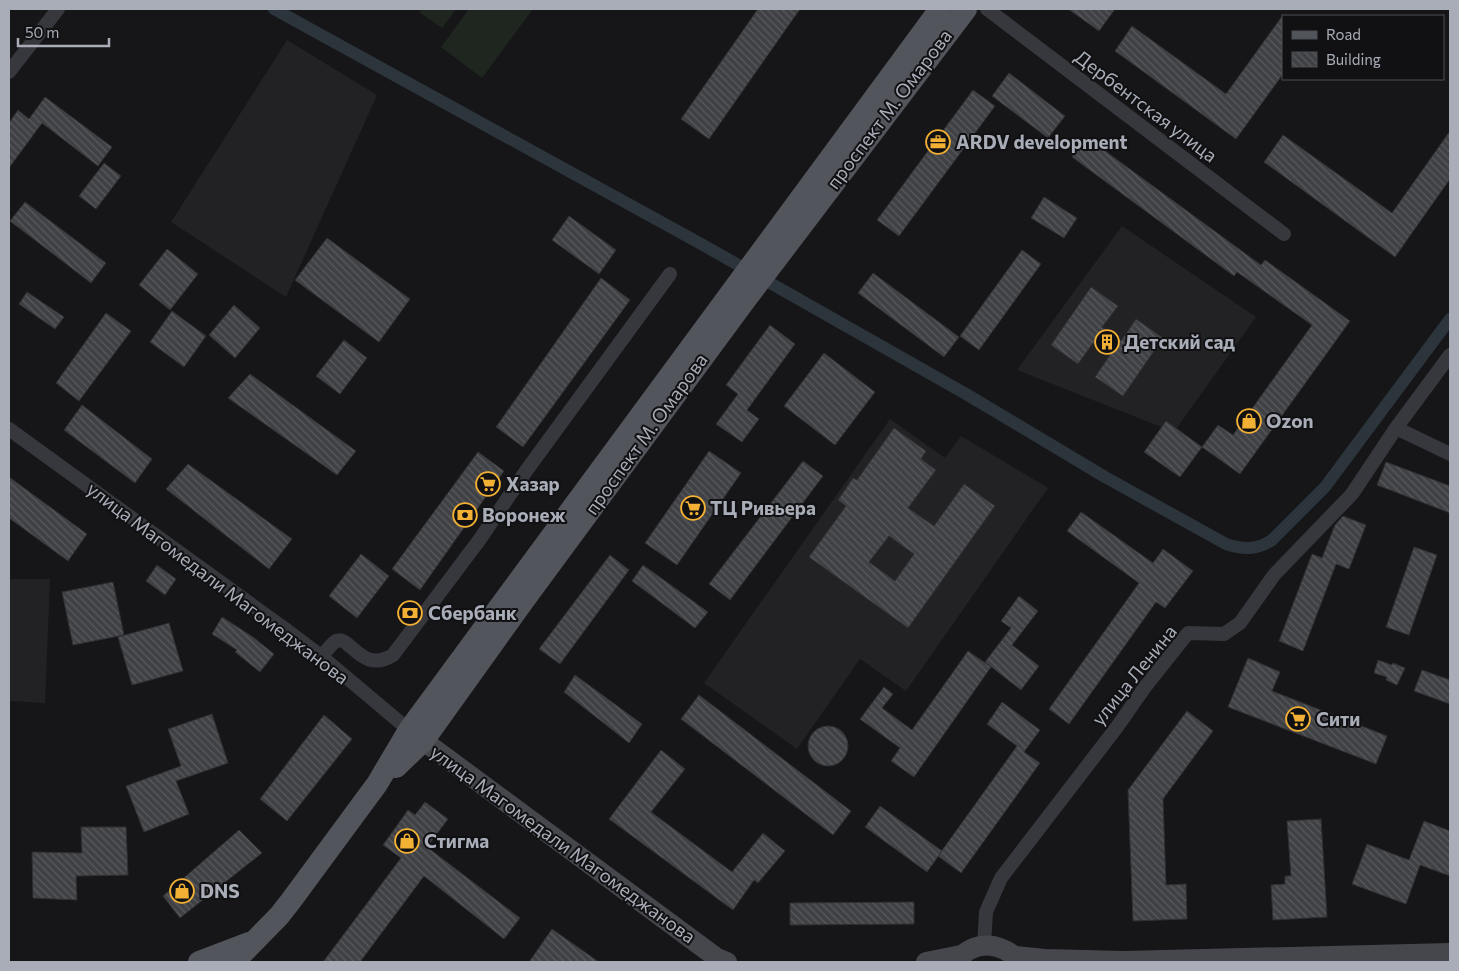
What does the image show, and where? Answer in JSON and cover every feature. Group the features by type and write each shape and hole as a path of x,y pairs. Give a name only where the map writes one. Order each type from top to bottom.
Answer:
{"main road":[{"name":"проспект М. Омарова","path":"761,266 940,9"},
{"name":"проспект М. Омарова","path":"234,962 279,916 377,784 416,735 739,294 966,9"},
{"name":"улица Магомедали Магомеджанова","path":"416,735 717,958 727,962"},
{"path":"199,962 252,942"},
{"path":"926,962 958,959 972,948 984,945 999,947 1018,959 1107,962 1450,953"}],"street":[{"path":"9,72 58,9"},
{"name":"Дербентская улица","path":"987,9 1284,234"},
{"path":"322,656 336,641 340,640 365,658 375,662 384,661 393,655 480,539 526,471 670,274"},
{"name":"улица Ленина","path":"984,945 986,912 1001,878 1188,633 1224,634 1240,623 1274,575 1352,494 1396,428 1450,355"},
{"path":"1396,428 1450,454"},
{"name":"улица Магомедали Магомеджановa","path":"9,429 322,656 416,735"}],"shaded area":[{"path":"421,9 456,9 442,28 419,12"},
{"path":"469,9 533,9 482,78 441,47"},
{"path":"287,40 377,95 286,297 171,222"},
{"path":"1122,226 1256,317 1174,432 1017,370"},
{"path":"890,419 945,458 961,436 1048,488 906,691 860,659 797,749 704,683"},
{"path":"9,579 50,579 45,703 9,701"}],"building":[{"path":"758,9 800,9 709,139 681,119"},
{"path":"1068,9 1115,9 1099,31"},
{"path":"1282,16 1282,75 1236,139 1115,51 1132,26 1226,94"},
{"path":"1009,73 1065,116 1048,138 992,96"},
{"path":"973,90 995,106 899,236 877,220"},
{"path":"45,97 112,147 98,166 42,123 9,168 9,123 18,110 29,119"},
{"path":"1450,131 1450,179 1395,257 1264,162 1283,135 1392,213"},
{"path":"1086,137 1261,265 1265,260 1350,321 1240,474 1202,447 1218,425 1233,435 1312,325 1237,272 1234,276 1072,157"},
{"path":"104,163 121,176 96,209 79,196"},
{"path":"1044,197 1077,218 1064,238 1031,218"},
{"path":"25,202 106,263 91,283 10,221"},
{"path":"569,216 616,250 599,274 552,240"},
{"path":"327,238 410,299 379,342 295,280"},
{"path":"167,249 198,274 170,310 139,285"},
{"path":"1022,250 1041,264 979,350 960,336"},
{"path":"873,273 959,337 944,357 858,293"},
{"path":"601,278 630,300 523,447 496,427"},
{"name":"Детский сад","path":"1091,287 1118,306 1102,327 1121,341 1136,319 1163,338 1123,396 1095,377 1110,355 1093,343 1078,364 1051,345"},
{"path":"27,292 64,317 55,329 19,304"},
{"path":"234,305 260,328 235,358 209,335"},
{"path":"172,311 206,336 184,367 150,342"},
{"path":"106,313 131,331 79,401 56,383"},
{"path":"770,325 795,344 747,410 759,419 742,442 716,424 738,394 726,385"},
{"path":"344,340 367,358 340,394 316,376"},
{"path":"824,353 875,392 835,445 784,406"},
{"path":"250,374 356,451 337,475 228,398"},
{"path":"82,405 152,459 135,483 64,430"},
{"path":"1166,421 1202,447 1180,477 1144,452"},
{"path":"894,428 926,451 921,459 936,470 908,508 934,526 964,484 995,506 908,628 809,557 846,506 838,500 853,478 857,480","holes":["889,536 914,554 895,581 869,562"]},
{"name":"ТЦ Ривьера","path":"709,451 741,473 677,565 645,543"},
{"path":"478,452 504,471 420,590 392,569"},
{"path":"803,461 823,476 730,600 709,584"},
{"path":"1386,462 1450,486 1450,513 1377,485"},
{"path":"188,464 292,539 269,569 166,489"},
{"path":"9,477 87,534 68,561 9,518"},
{"path":"1081,512 1153,563 1163,549 1193,571 1165,608 1156,602 1069,724 1049,709 1139,583 1067,531"},
{"path":"1343,516 1366,525 1349,569 1336,564 1303,651 1279,641 1312,554 1322,558 1335,525"},
{"path":"1414,547 1437,555 1409,635 1386,627"},
{"path":"361,554 389,576 357,618 329,596"},
{"path":"610,555 629,570 560,664 539,649"},
{"path":"157,565 176,579 165,595 146,581"},
{"path":"643,565 708,612 695,628 632,581"},
{"path":"113,582 124,635 73,645 62,592"},
{"path":"1019,596 1038,611 1012,645 1039,666 1021,690 985,662 1011,628 1001,621"},
{"path":"222,617 253,637 274,654 260,672 235,652 237,650 212,634"},
{"path":"169,623 183,671 132,685 118,637"},
{"path":"968,651 991,667 914,777 891,761 900,748 860,719 884,687 893,694 882,708 912,730"},
{"path":"1248,658 1280,672 1272,691 1387,736 1376,764 1228,707"},
{"path":"1378,660 1405,668 1397,685 1386,680 1387,677 1374,673"},
{"path":"1422,670 1450,680 1450,704 1414,691"},
{"path":"575,675 642,724 629,743 564,692"},
{"path":"699,695 851,811 833,835 681,719"},
{"path":"1002,702 1040,730 1024,752 1040,763 961,873 938,856 1017,746 987,724"},
{"path":"1187,711 1213,731 1163,799 1166,885 1186,884 1187,919 1133,921 1128,790"},
{"path":"212,714 228,763 176,781 189,814 144,832 126,786 181,766 168,729"},
{"path":"324,715 352,739 287,821 260,799"},
{"path":"828,726 842,732 848,746 842,760 828,766 814,760 808,746 814,732"},
{"path":"661,750 685,769 651,812 732,872 763,833 785,851 758,883 754,880 733,910 609,819"},
{"path":"425,802 448,819 427,847 520,918 504,939 424,876 360,962 323,962 401,858 383,845 408,810 415,815"},
{"path":"880,806 942,851 927,872 865,827"},
{"path":"1321,819 1327,917 1273,920 1271,885 1285,884 1285,876 1291,876 1287,821"},
{"path":"1424,821 1450,831 1450,876 1420,865 1406,904 1352,884 1367,844 1409,860"},
{"path":"81,827 126,827 128,875 76,876 77,900 33,898 32,852 82,853"},
{"path":"239,830 262,853 180,918 163,896"},
{"path":"914,902 914,924 790,925 790,903"},
{"path":"552,929 599,962 529,962"}],"waterway":[{"path":"274,9 703,245 966,394 1105,477 1226,544 1233,546 1250,548 1261,546 1272,540 1325,487 1450,319"}],"place":[{"name":"ARDV development","path":"938,142"},
{"name":"Детский сад","path":"1107,342"},
{"name":"Ozon","path":"1249,421"},
{"name":"Хазар","path":"488,484"},
{"name":"ТЦ Ривьера","path":"693,508"},
{"name":"Воронеж","path":"465,515"},
{"name":"Сбербанк","path":"410,613"},
{"name":"Сити","path":"1298,719"},
{"name":"Стигма","path":"407,841"},
{"name":"DNS","path":"182,891"}]}
